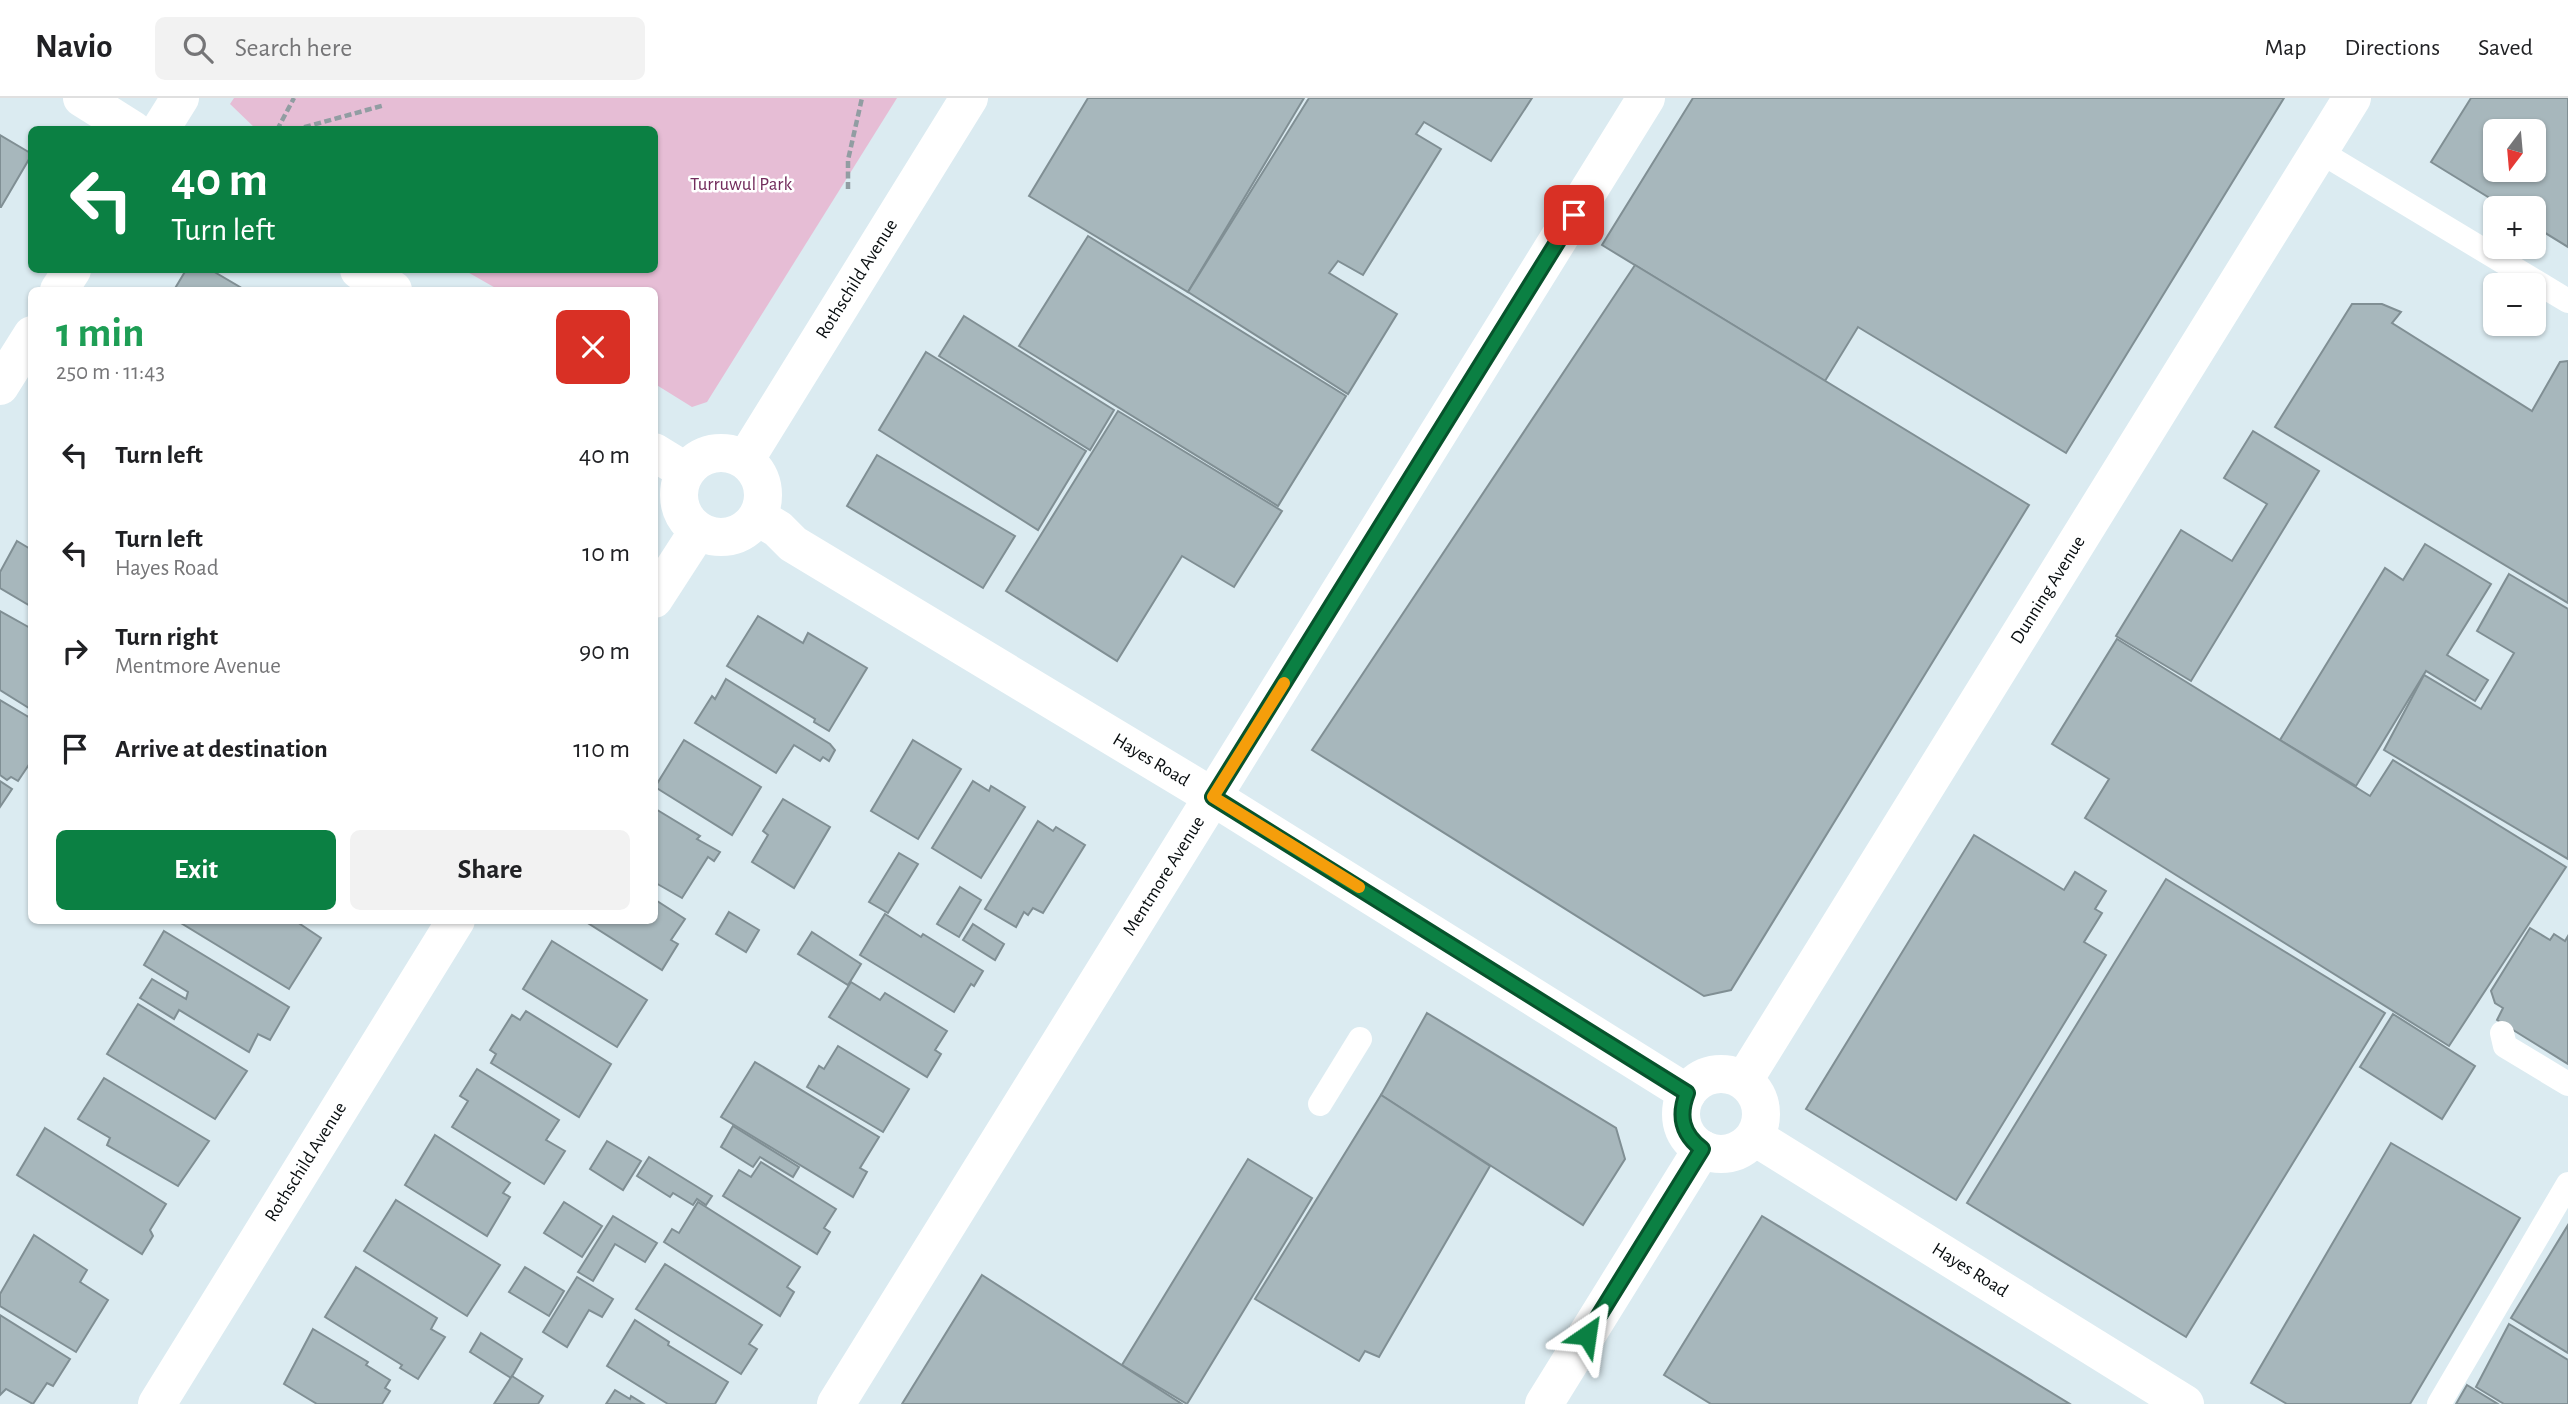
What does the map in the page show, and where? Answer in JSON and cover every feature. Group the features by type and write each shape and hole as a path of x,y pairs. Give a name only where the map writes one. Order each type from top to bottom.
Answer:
{"street":[{"path":"82,98 127,126"},
{"path":"162,126 180,98"},
{"name":"Rothschild Avenue","path":"745,460 969,98"},
{"name":"Mentmore Avenue","path":"836,1404 1646,98"},
{"name":"Dunning Avenue","path":"1744,1080 2352,98"},
{"path":"364,273 388,287"},
{"path":"0,386 28,341"},
{"path":"713,453 730,453 745,460 757,471 763,485 764,502 758,517 738,534 724,538 711,537 698,531 688,522 681,510 678,497 680,484 670,462 697,460 713,453"},
{"name":"Hayes Road","path":"758,517 778,529 793,544 1213,797 1687,1093"},
{"path":"658,593 698,531"},
{"name":"Rothschild Avenue","path":"157,1404 454,924"},
{"path":"1719,1074 1744,1080 1756,1092 1762,1107 1761,1123 1755,1138 1744,1148 1731,1154 1716,1154 1702,1149 1692,1142 1681,1118 1687,1093 1695,1083 1719,1074"},
{"name":"Hayes Road","path":"1755,1138 2185,1404"},
{"path":"1544,1404 1702,1149"}],"lane":[{"path":"2319,151 2568,300"},
{"path":"2502,1033 2505,1046 2568,1084"},
{"path":"1321,1104 1360,1040"},
{"path":"2439,1404 2568,1184"}],"path":[{"path":"279,126 294,98"},
{"path":"848,189 848,160 862,98"},
{"path":"309,126 385,105"}],"green space":[{"name":"Turruwul Park","path":"234,98 897,98 707,402 692,407 658,386 658,287 494,287 469,273 658,273 658,126 253,126 230,104"}],"building":[{"path":"1088,98 1304,98 1188,292 1029,196"},
{"path":"1309,98 1532,98 1491,161 1424,122 1416,134 1441,149 1363,275 1338,261 1329,273 1397,314 1348,394 1188,292"},
{"path":"1693,98 2284,98 2066,453 1858,327 1825,381 1602,245"},
{"path":"2471,98 2568,98 2568,247 2546,233 2546,196 2486,196 2431,162"},
{"path":"0,135 28,152 28,161 0,207"},
{"path":"1088,236 1346,396 1278,506 1019,346"},
{"path":"1635,265 2029,505 1731,990 1704,996 1312,750"},
{"path":"184,273 216,273 240,287 176,287"},
{"path":"2352,304 2382,304 2401,312 2392,323 2532,411 2560,362 2568,361 2568,603 2275,427"},
{"path":"964,316 1114,410 1090,450 939,356"},
{"path":"926,352 1086,451 1038,530 879,430"},
{"path":"1118,411 1282,511 1234,587 1182,556 1117,661 1006,591"},
{"path":"2253,431 2319,471 2191,681 2116,636 2181,530 2232,561 2267,504 2224,478"},
{"path":"877,455 1015,536 983,588 847,506"},
{"path":"17,541 28,548 28,605 0,588 0,572"},
{"path":"2425,544 2491,584 2447,655 2488,680 2475,701 2426,671 2356,786 2280,740 2385,568 2403,580"},
{"path":"2509,574 2568,609 2568,859 2384,750 2424,675 2481,709 2514,653 2477,631"},
{"path":"0,611 28,627 28,708 0,690"},
{"path":"758,616 803,643 808,633 867,668 829,731 814,722 815,719 727,666"},
{"path":"2117,639 2370,796 2393,760 2566,867 2449,1046 2085,818 2109,779 2052,744"},
{"path":"726,679 830,744 835,750 829,761 823,757 820,761 794,745 776,773 695,723 712,696 715,699"},
{"path":"0,700 28,717 28,766 18,781 11,777 7,780 0,775"},
{"path":"684,740 761,787 732,835 658,789 658,782"},
{"path":"913,740 961,769 918,839 871,811"},
{"path":"0,781 12,789 0,807"},
{"path":"973,781 989,791 991,786 1025,807 981,878 932,848"},
{"path":"783,799 830,827 794,888 752,862 768,835 763,831"},
{"path":"658,810 700,836 697,839 720,852 714,861 708,857 682,898 658,884"},
{"path":"1038,821 1053,831 1056,827 1085,845 1043,913 1033,908 1028,915 1024,912 1016,927 985,909"},
{"path":"1974,835 2064,890 2075,872 2106,891 2095,909 2102,913 2084,942 2106,955 1956,1200 1806,1109"},
{"path":"899,853 918,864 888,913 869,902"},
{"path":"2166,879 2385,1013 2186,1337 1967,1203"},
{"path":"960,887 981,900 959,937 937,924"},
{"path":"658,902 685,919 671,940 678,944 662,970 589,924 658,924"},
{"path":"729,912 759,930 746,952 716,934"},
{"path":"885,914 983,971 974,986 971,984 954,1012 860,955"},
{"path":"183,924 300,924 321,938 289,989"},
{"path":"973,924 1004,944 995,960 963,940"},
{"path":"2530,928 2550,940 2554,934 2565,941 2568,936 2568,1064 2497,1020 2503,1008 2495,1003 2491,991"},
{"path":"164,931 289,1007 270,1040 258,1034 249,1052 179,1010 174,1019 140,998 152,979 186,999 188,992 144,965"},
{"path":"812,932 861,964 848,985 798,954"},
{"path":"552,941 647,1000 617,1047 523,989"},
{"path":"851,982 880,1000 885,993 947,1031 935,1050 941,1054 927,1077 829,1017"},
{"path":"138,1004 247,1071 215,1119 107,1054"},
{"path":"526,1011 611,1064 579,1117 491,1063 496,1054 490,1050 512,1015 520,1020"},
{"path":"1427,1013 1616,1128 1625,1159 1583,1225 1381,1095"},
{"path":"2393,1014 2475,1066 2442,1119 2360,1067"},
{"path":"838,1046 909,1089 883,1132 807,1087 819,1066 824,1069"},
{"path":"755,1062 879,1137 860,1168 867,1172 853,1197 721,1117"},
{"path":"477,1069 559,1120 546,1140 565,1151 544,1184 452,1127 468,1101 460,1096"},
{"path":"104,1078 209,1141 178,1186 107,1145 110,1138 78,1119"},
{"path":"1381,1095 1490,1166 1379,1357 1365,1351 1359,1361 1255,1299"},
{"path":"733,1126 799,1167 793,1177 760,1157 753,1167 721,1147"},
{"path":"45,1128 166,1204 150,1230 153,1236 142,1254 17,1175"},
{"path":"435,1135 510,1183 503,1193 510,1197 487,1236 405,1185"},
{"path":"607,1141 641,1161 623,1190 590,1169"},
{"path":"2391,1143 2520,1218 2410,1404 2287,1404 2251,1383"},
{"path":"649,1157 712,1196 706,1205 697,1199 693,1205 673,1193 670,1197 637,1176"},
{"path":"1248,1159 1312,1198 1187,1404 1122,1365"},
{"path":"761,1162 836,1209 824,1228 830,1232 817,1254 723,1196 739,1170 751,1177"},
{"path":"396,1200 500,1265 467,1316 364,1251"},
{"path":"564,1202 602,1226 582,1257 544,1233"},
{"path":"698,1202 800,1267 787,1287 794,1292 780,1316 664,1242 672,1229 679,1233"},
{"path":"613,1216 657,1243 645,1262 615,1244 593,1281 578,1272"},
{"path":"1762,1216 2070,1404 1711,1404 1664,1375"},
{"path":"2568,1225 2568,1353 2511,1318"},
{"path":"34,1235 87,1270 80,1282 108,1300 76,1352 0,1306 0,1294"},
{"path":"665,1264 762,1325 749,1344 757,1349 741,1374 636,1309"},
{"path":"356,1267 437,1318 431,1329 445,1337 418,1379 400,1368 402,1365 325,1317"},
{"path":"525,1267 564,1291 549,1316 509,1292"},
{"path":"982,1275 1182,1404 902,1404"},
{"path":"577,1277 613,1299 602,1317 589,1310 567,1347 543,1332"},
{"path":"0,1315 70,1359 53,1386 47,1383 33,1404 6,1389 0,1395"},
{"path":"635,1320 669,1342 668,1345 728,1382 715,1404 668,1404 607,1366"},
{"path":"2509,1324 2568,1360 2568,1404 2504,1404 2476,1387"},
{"path":"313,1329 368,1362 366,1365 390,1380 385,1388 390,1391 382,1404 317,1404 284,1384"},
{"path":"481,1333 522,1359 511,1378 470,1352"},
{"path":"512,1376 543,1396 538,1404 494,1404"},
{"path":"2467,1385 2498,1404 2456,1404"},
{"path":"615,1390 630,1399 631,1396 644,1404 606,1404"}],"slow traffic":[{"path":"1284,683 1213,797 1359,887"}],"route":[{"path":"1574,215 1213,797 1687,1093 1681,1118 1692,1142 1702,1149 1587,1335"}]}
